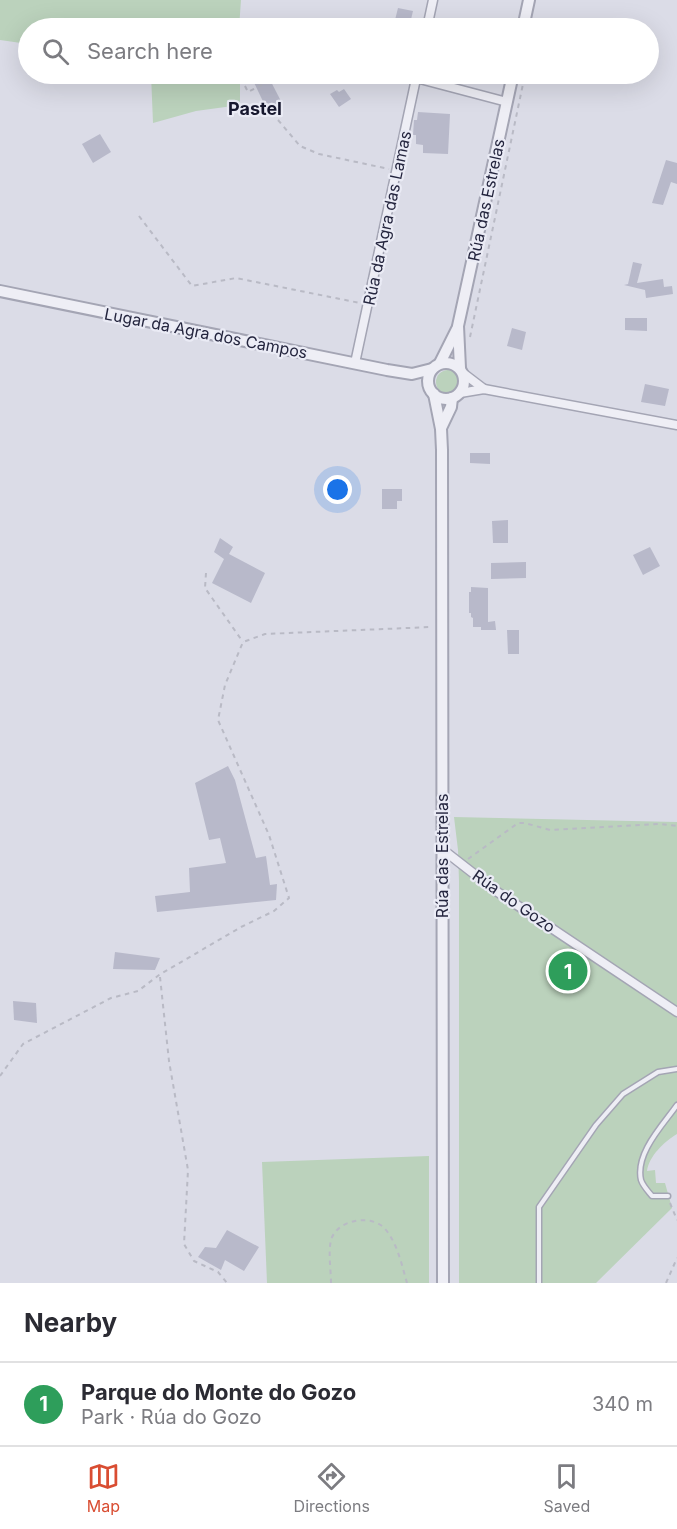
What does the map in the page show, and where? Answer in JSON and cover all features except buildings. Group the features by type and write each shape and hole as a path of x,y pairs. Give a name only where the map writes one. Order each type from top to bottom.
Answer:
{"street":[{"path":"429,18 433,0"},
{"path":"525,18 529,0"},
{"name":"Rúa da Agra das Lamas","path":"355,363 415,84"},
{"path":"445,84 507,102"},
{"name":"Rúa das Estrelas","path":"436,366 458,326 511,84"},
{"name":"Lugar da Agra dos Campos","path":"0,291 412,374 432,390"},
{"name":"Rúa das Estrelas","path":"458,326 462,371"},
{"path":"484,388 450,363 436,366 428,378 432,390 442,399 484,388 677,425"},
{"name":"Lugar da Agra dos Campos","path":"412,374 436,366"},
{"path":"456,395 465,384 462,371"},
{"name":"Rúa das Estrelas","path":"432,390 441,429 443,1283"},
{"name":"Rúa das Estrelas","path":"441,429 456,395"},
{"name":"Rúa do Gozo","path":"442,849 496,891 677,1012"}],"lane":[{"path":"539,1283 539,1207 596,1125 623,1094 658,1072 677,1069"},
{"path":"668,1196 651,1196 643,1185 641,1172 647,1147 677,1105"}],"path":[{"path":"245,86 248,92 264,84"},
{"path":"469,344 523,84"},
{"path":"278,120 300,146 319,154 398,171"},
{"path":"139,216 192,286 236,278 368,306"},
{"path":"207,573 205,588 243,642"},
{"path":"0,1076 23,1044 111,998 138,991 159,975 241,927 274,911 288,898 269,835 218,720 225,684 243,642 265,634 426,627"},
{"path":"460,864 518,823 550,830 658,824 677,826"},
{"path":"159,975 169,1060 188,1170 184,1244 194,1261 218,1272 227,1283"},
{"path":"668,1196 677,1220"},
{"path":"331,1283 331,1241 338,1230 349,1222 361,1220 373,1222 385,1229 396,1250 407,1283"},
{"path":"666,1283 677,1258"}],"green space":[{"path":"0,0 241,0 240,18 18,18 18,43 0,40"},
{"path":"151,84 240,84 240,105 196,111 153,123"},
{"path":"448,370 457,373 460,382 457,391 448,394 439,391 436,382 439,373"},
{"path":"454,817 677,822 677,1134 658,1150 648,1165 647,1171 655,1170 656,1183 665,1183 672,1208 596,1283 459,1283 459,881"},
{"path":"429,1156 429,1283 267,1283 262,1162"}],"place":[{"name":"Parque do Monte do Gozo","path":"568,971"}],"district":[{"name":"Pastel","path":"255,108"}]}
